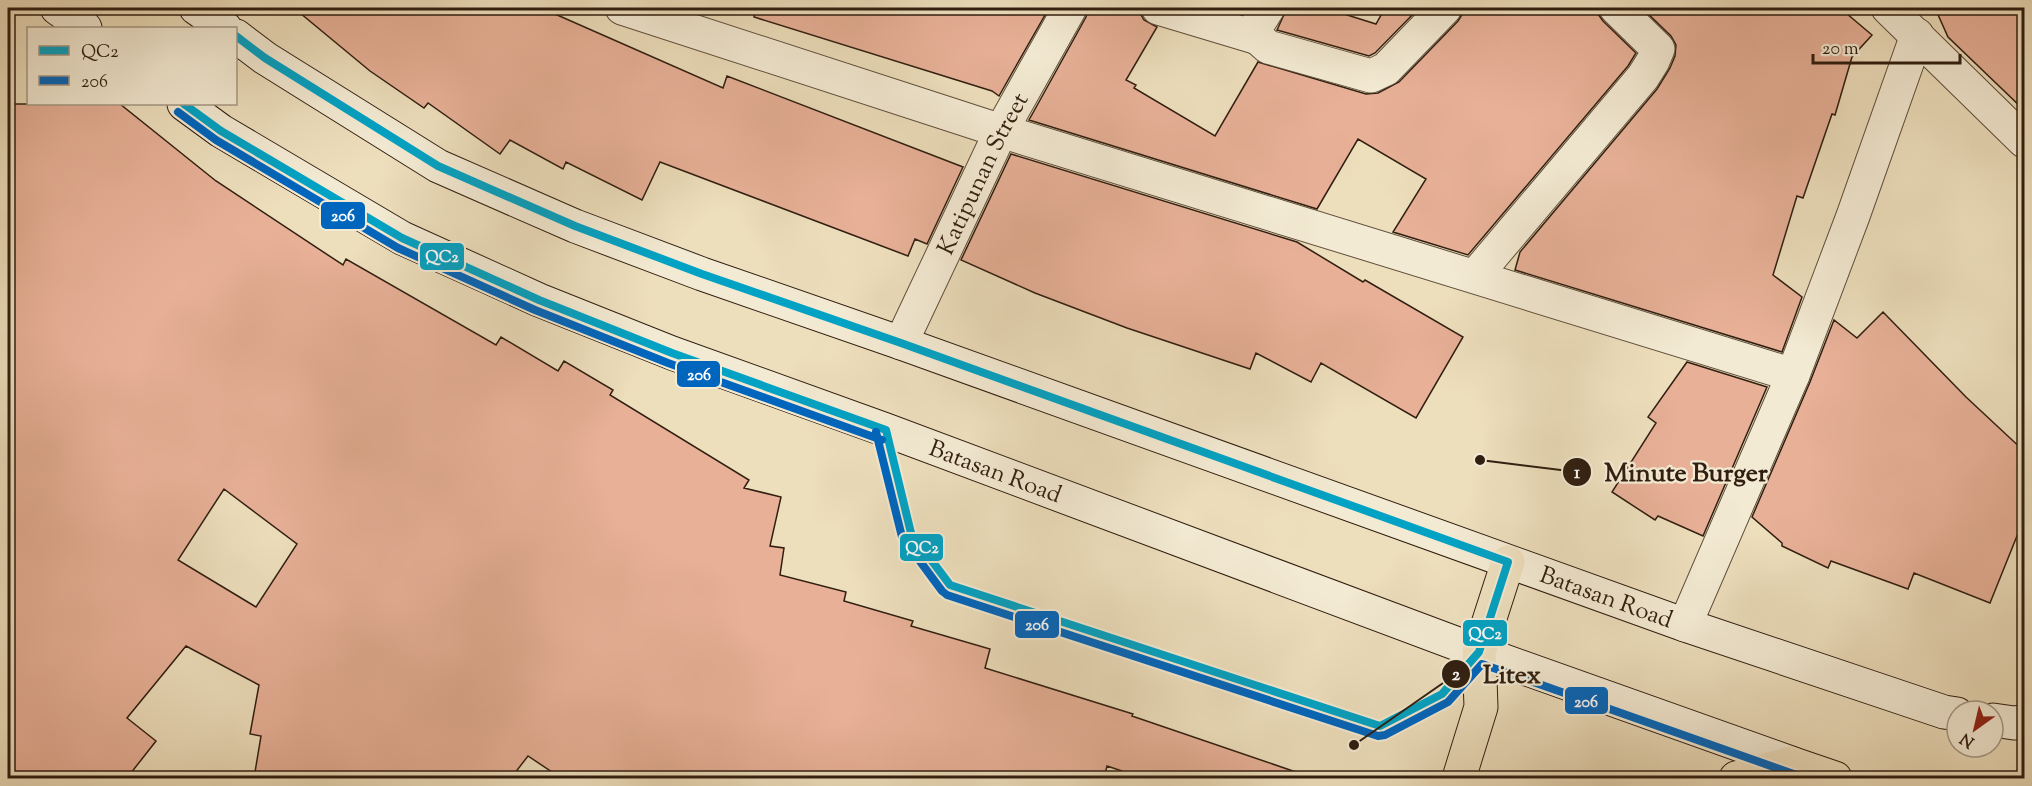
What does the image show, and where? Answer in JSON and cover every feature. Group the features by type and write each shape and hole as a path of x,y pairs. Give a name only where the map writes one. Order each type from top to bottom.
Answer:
{"main road":[{"path":"57,8 84,27"},
{"path":"196,8 224,27"},
{"path":"622,8 1000,131 1793,375"},
{"name":"Katipunan Street","path":"901,343 1000,131 1070,8"},
{"path":"1158,8 1258,38 1268,47 1371,76 1386,69 1445,8"},
{"path":"1258,38 1256,27 1268,8"},
{"path":"1475,276 1643,77 1653,61 1658,49 1616,8"},
{"path":"1888,8 2025,141"},
{"path":"1685,625 1793,375 1861,194 1917,35"},
{"name":"Batasan Road","path":"237,37 265,58 438,166 575,226 702,274 901,343 1685,625 1945,712"},
{"name":"Batasan Road","path":"185,105 220,131 402,238 539,300 672,353 886,430 1479,652 1834,778"},
{"path":"1459,778 1481,707 1479,652 1508,562"},
{"path":"2005,722 2025,722"},
{"path":"1736,778 1791,763"}],"building":[{"path":"294,8 546,8 723,88 727,76 963,167 927,244 915,239 908,256 660,162 642,200 566,162 563,169 510,140 500,154 428,103 424,108 370,71"},
{"path":"755,8 1049,8 999,96 992,91 754,17"},
{"path":"1089,8 1140,8 1144,20 1157,27 1126,80 1136,85 1134,88 1215,136 1258,62 1366,94 1378,93 1399,82 1458,21 1463,8 1598,8 1598,14 1603,21 1636,53 1628,66 1468,255 1393,232 1426,179 1358,139 1317,209 1029,120"},
{"path":"1287,8 1325,8 1376,24 1385,8 1419,8 1375,53 1369,56 1277,30"},
{"path":"1642,8 1840,8 1872,35 1852,57 1835,115 1832,114 1803,198 1797,196 1773,275 1802,297 1782,352 1515,270 1520,252 1657,89 1670,68 1675,56 1676,45 1671,36"},
{"path":"1935,8 2025,8 2025,111 1948,37"},
{"path":"8,104 121,105 216,181 343,265 346,259 496,345 501,337 558,371 564,361 613,390 610,395 749,480 744,488 781,497 770,546 784,548 780,575 846,592 844,601 913,621 911,626 990,649 985,668 1133,714 1132,716 1296,772 1295,778 1143,778 1107,766 1104,778 770,778 630,774 627,778 561,778 528,756 511,778 254,778 261,736 250,734 259,685 186,646 127,718 156,741 127,778 8,778","holes":["224,489 297,544 256,607 178,560"]},
{"path":"1011,154 1297,242 1363,282 1365,280 1463,337 1416,418 1321,363 1311,382 1256,353 1250,369 1127,328 1035,293 961,260"},
{"path":"1883,312 1966,397 2025,452 2025,523 2021,526 1990,603 1914,573 1908,589 1831,561 1828,568 1782,546 1782,543 1752,517 1834,320 1857,338"},
{"path":"1687,362 1767,387 1703,536 1658,516 1655,520 1612,492 1656,423 1648,417"}],"transit line":[{"name":"QC2","path":"185,105 221,131 402,238 539,300 672,353 886,430 911,533 950,585 1380,726 1442,694 1479,652 1508,562 901,343 702,274 575,226 438,166 265,58 237,37"},
{"name":"206","path":"178,112 216,140 398,248 535,310 668,363 882,440"},
{"name":"206","path":"876,432 902,537 947,595 1378,736 1385,735 1448,702 1482,664 1805,778"}],"place":[{"name":"Minute Burger","path":"1480,460"},
{"name":"Litex","path":"1354,745"}]}
